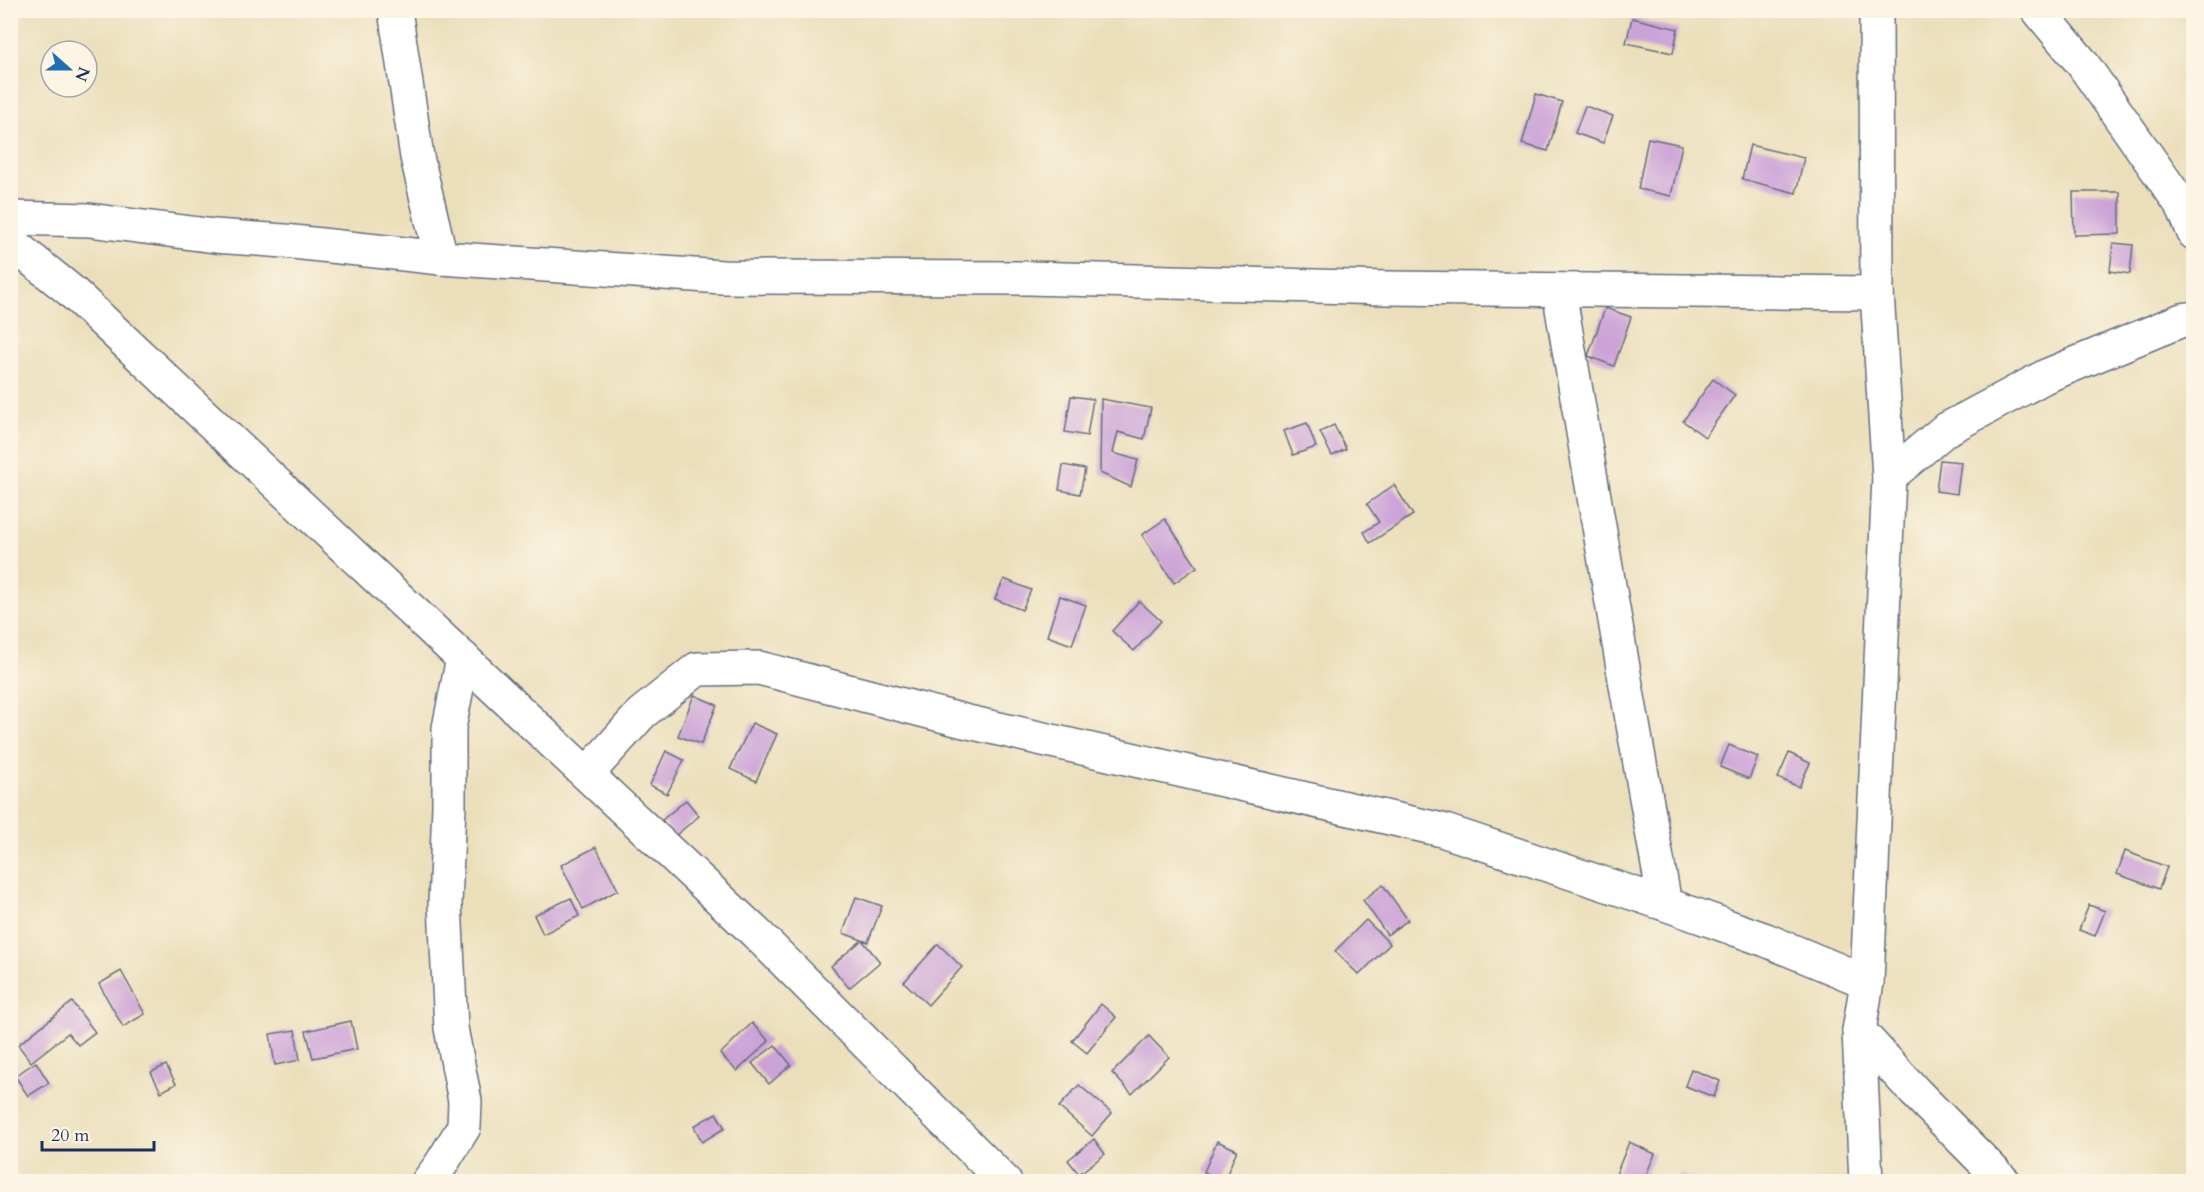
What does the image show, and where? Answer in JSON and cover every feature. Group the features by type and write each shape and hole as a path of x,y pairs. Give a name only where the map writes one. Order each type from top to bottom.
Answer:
{"street":[{"path":"395,10 417,157 441,258"},
{"path":"1866,1182 1859,1032 1867,982 1889,477 1877,293 1876,10"},
{"path":"2038,10 2082,63 2170,188 2183,207 2193,233"},
{"path":"10,218 89,220 215,236 441,258 723,277 1028,278 1385,288 1877,293"},
{"path":"10,242 71,291 756,933 1005,1182"},
{"path":"1558,291 1665,903"},
{"path":"1889,477 1945,430 2046,376 2182,320 2193,318"},
{"path":"428,1182 464,1127 465,1101 451,1028 445,904 449,728 463,658"},
{"path":"587,774 642,713 697,669 759,668 964,721 1442,830 1665,903 1766,940 1867,982"},
{"path":"1859,1032 2004,1182"}],"building":[{"path":"1632,18 1678,29 1673,53 1626,43"},
{"path":"1536,94 1562,102 1548,151 1522,144"},
{"path":"1585,106 1613,116 1603,143 1575,133"},
{"path":"1648,138 1682,145 1671,196 1638,189"},
{"path":"1750,145 1804,158 1796,193 1742,179"},
{"path":"2073,192 2120,192 2120,234 2074,235"},
{"path":"2113,243 2133,245 2130,274 2110,271"},
{"path":"1605,308 1631,317 1614,366 1588,356"},
{"path":"1713,379 1735,395 1705,437 1683,421"},
{"path":"1071,396 1093,399 1087,436 1065,432"},
{"path":"1101,399 1151,408 1144,439 1118,432 1113,453 1138,460 1131,487 1100,473"},
{"path":"1307,423 1316,447 1293,455 1284,431"},
{"path":"1334,425 1346,449 1332,456 1320,432"},
{"path":"1940,460 1961,462 1957,494 1936,491"},
{"path":"1063,465 1085,469 1080,494 1059,490"},
{"path":"1394,485 1413,515 1370,543 1364,532 1379,522 1367,504"},
{"path":"1165,519 1197,567 1174,583 1142,535"},
{"path":"1004,579 1031,590 1022,610 995,599"},
{"path":"1060,596 1086,605 1072,645 1047,636"},
{"path":"1139,601 1161,621 1134,651 1112,631"},
{"path":"694,695 717,705 701,744 678,736"},
{"path":"752,723 777,734 756,781 730,769"},
{"path":"1729,745 1758,757 1749,779 1720,767"},
{"path":"666,751 684,760 667,794 650,785"},
{"path":"1789,753 1810,763 1799,787 1778,778"},
{"path":"686,800 699,816 675,836 662,820"},
{"path":"596,847 618,890 583,909 561,865"},
{"path":"2125,851 2167,867 2159,889 2117,874"},
{"path":"1383,885 1408,920 1387,935 1363,900"},
{"path":"856,897 882,906 868,942 843,933"},
{"path":"571,898 579,916 543,934 534,915"},
{"path":"2089,905 2105,911 2095,936 2079,930"},
{"path":"1366,920 1390,944 1359,975 1335,951"},
{"path":"862,940 880,962 849,988 831,966"},
{"path":"938,944 962,967 928,1005 904,982"},
{"path":"121,971 145,1014 123,1027 99,984"},
{"path":"72,1002 95,1032 78,1045 68,1033 31,1062 18,1045"},
{"path":"1101,1004 1116,1017 1087,1053 1072,1041"},
{"path":"351,1021 357,1049 313,1058 306,1031"},
{"path":"752,1023 769,1041 737,1071 720,1054"},
{"path":"295,1030 300,1060 275,1065 270,1034"},
{"path":"1149,1036 1169,1057 1132,1094 1112,1073"},
{"path":"775,1045 791,1065 769,1084 752,1063"},
{"path":"36,1062 49,1083 28,1096 15,1076"},
{"path":"166,1065 176,1084 161,1092 151,1072"},
{"path":"1691,1069 1720,1081 1714,1097 1685,1086"},
{"path":"1079,1085 1112,1113 1092,1136 1059,1107"},
{"path":"716,1113 725,1128 702,1142 694,1126"},
{"path":"1094,1139 1105,1154 1079,1174 1068,1160"},
{"path":"1217,1141 1237,1150 1224,1181 1204,1172"},
{"path":"1629,1142 1655,1154 1643,1182 1613,1182"},
{"path":"1679,1174 1698,1181 1698,1182 1676,1182"}]}
